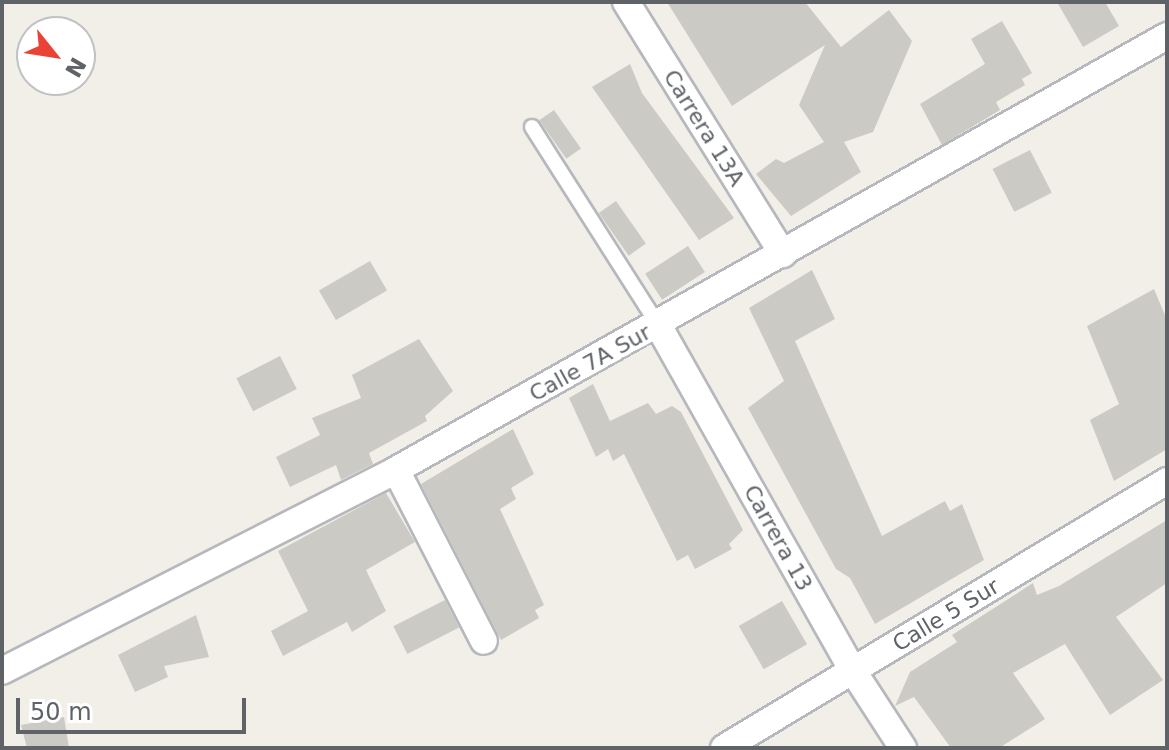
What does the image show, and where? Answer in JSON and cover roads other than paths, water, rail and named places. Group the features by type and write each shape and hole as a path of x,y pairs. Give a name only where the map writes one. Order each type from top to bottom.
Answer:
{"street":[{"name":"Carrera 13A","path":"626,2 783,254"},
{"name":"Calle 7A Sur","path":"2,671 396,470 1167,36"},
{"name":"Carrera 13","path":"658,325 853,671 903,748"},
{"path":"396,470 484,641"},
{"name":"Calle 5 Sur","path":"724,748 1167,481"}],"lane":[{"path":"532,127 658,325"}]}
